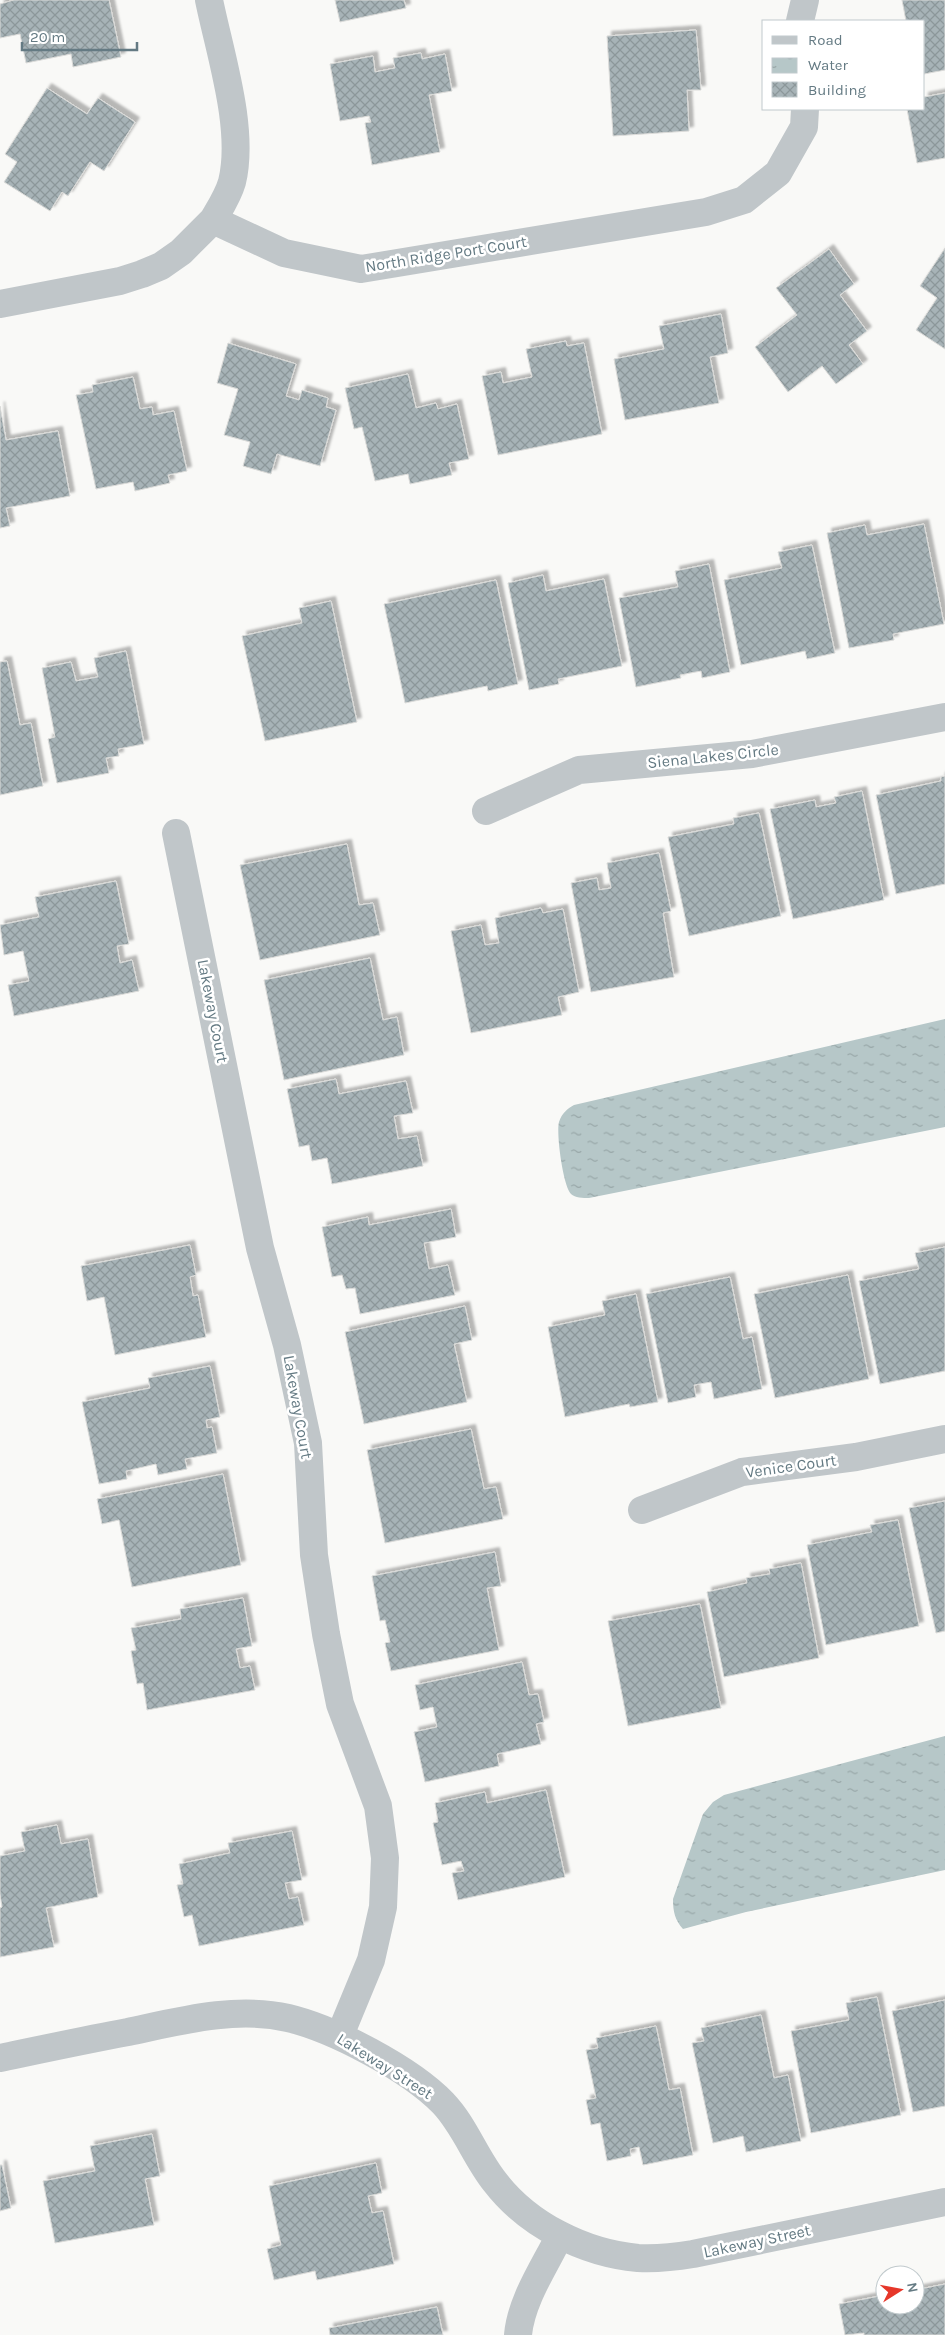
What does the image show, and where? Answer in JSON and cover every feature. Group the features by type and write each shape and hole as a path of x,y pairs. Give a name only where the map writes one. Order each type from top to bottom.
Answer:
{"street":[{"path":"0,304 120,281 142,274 161,266 181,252 213,220 231,184 236,161 232,108 209,0"},
{"path":"800,20 805,0"},
{"name":"North Ridge Port Court","path":"213,220 284,253 361,269 706,212 744,200 778,173 804,127 805,110"},
{"name":"Siena Lakes Circle","path":"486,811 579,770 752,754 945,717"},
{"name":"Lakeway Court","path":"176,833 260,1248 287,1345 308,1443 314,1555 326,1634 338,1695 378,1806 385,1858 383,1908 371,1960 340,2035"},
{"name":"Venice Court","path":"642,1510 742,1472 856,1457 945,1439"},
{"name":"Lakeway Street","path":"0,2058 202,2017 258,2014 287,2018 340,2035 410,2077 443,2103 458,2122 494,2181 513,2203 538,2222 560,2235 609,2252 637,2258 664,2258 693,2254 945,2202"},
{"path":"518,2335 525,2308 560,2235"}],"water":[{"path":"945,1019 945,1127 589,1198 575,1196 568,1189 561,1159 558,1128 563,1114 574,1105"},
{"path":"945,1736 945,1870 746,1912 683,1929 680,1926 675,1916 673,1899 703,1814 713,1802 724,1795"}],"building":[{"path":"14,0 109,0 121,57 73,67 71,54 26,63 20,34 0,38 0,4"},
{"path":"335,0 404,0 406,8 340,22"},
{"path":"902,0 945,0 945,70 925,74 925,20 906,20"},
{"path":"696,30 701,90 687,90 689,131 613,136 607,36"},
{"path":"421,53 422,59 445,54 452,91 429,95 440,152 372,165 365,123 371,122 369,116 340,121 330,64 373,56 375,72 395,68 393,58"},
{"path":"47,88 87,114 98,98 135,122 104,171 90,162 68,196 62,192 50,211 4,182 17,162 5,154"},
{"path":"945,93 945,158 917,163 907,110 925,110 925,97"},
{"path":"945,248 945,349 916,330 937,298 920,286"},
{"path":"829,249 854,284 840,295 867,331 849,345 863,364 836,384 822,366 788,392 755,347 797,315 776,288"},
{"path":"721,314 728,353 710,357 719,403 625,420 614,359 664,349 659,326"},
{"path":"566,341 567,346 584,343 602,434 498,455 482,376 501,372 503,383 532,377 526,349"},
{"path":"228,343 296,364 286,396 299,400 302,390 328,398 326,407 336,410 320,466 277,454 271,474 243,466 250,442 224,435 238,389 217,383"},
{"path":"408,374 416,408 436,403 438,409 457,404 469,459 449,463 452,475 410,484 408,474 375,481 362,427 354,429 345,388"},
{"path":"133,377 140,409 152,407 153,415 174,411 187,471 168,475 170,483 135,491 133,482 96,489 76,395 93,392 92,385"},
{"path":"0,406 6,440 58,431 70,496 6,508 10,526 0,528"},
{"path":"924,524 944,624 893,634 894,640 849,648 827,533 865,525 867,535"},
{"path":"812,545 835,653 807,659 805,651 741,665 724,580 782,568 778,552"},
{"path":"709,564 730,672 702,678 701,671 680,675 681,678 636,687 619,598 678,587 675,571"},
{"path":"543,575 546,591 604,579 622,666 558,679 559,684 529,690 508,583"},
{"path":"496,580 518,684 488,691 487,686 405,703 384,604"},
{"path":"331,601 357,722 265,741 242,636 302,623 299,608"},
{"path":"126,651 144,744 118,749 119,756 106,758 109,773 57,783 48,739 55,737 42,668 71,662 76,681 98,677 94,658"},
{"path":"7,661 20,725 31,723 43,786 0,795 0,662"},
{"path":"945,776 945,884 896,894 876,795 941,781 941,777"},
{"path":"862,791 884,900 793,919 770,809 815,800 816,807 836,803 834,797"},
{"path":"759,813 781,916 689,936 668,837 734,824 733,818"},
{"path":"347,844 359,905 373,903 380,935 260,960 240,865"},
{"path":"659,853 671,911 663,913 674,977 591,992 571,883 597,878 599,890 611,888 607,863"},
{"path":"116,881 129,944 117,946 120,963 132,960 139,991 14,1016 8,985 29,981 23,951 4,955 0,925 39,917 35,897"},
{"path":"541,908 543,913 563,909 579,992 558,997 562,1015 471,1033 451,931 481,925 485,945 499,943 495,918"},
{"path":"370,958 383,1020 397,1017 404,1055 284,1080 264,980"},
{"path":"336,1079 339,1094 406,1081 413,1113 394,1116 398,1139 417,1136 423,1166 332,1184 327,1158 312,1161 309,1145 299,1147 287,1089"},
{"path":"451,1209 456,1237 424,1243 429,1269 448,1265 455,1295 360,1314 355,1288 346,1289 342,1275 332,1277 322,1227 368,1217 369,1225"},
{"path":"190,1245 196,1275 190,1277 193,1296 198,1295 206,1337 115,1355 104,1297 87,1301 81,1266"},
{"path":"945,1247 945,1371 880,1384 859,1281 919,1269 915,1253"},
{"path":"848,1275 869,1379 775,1398 754,1294"},
{"path":"730,1277 743,1339 752,1337 762,1389 714,1399 711,1382 694,1385 696,1397 668,1403 646,1294"},
{"path":"636,1294 658,1402 630,1407 629,1404 565,1417 548,1327 605,1315 602,1301"},
{"path":"465,1306 472,1340 454,1344 467,1402 364,1424 345,1332"},
{"path":"210,1366 220,1417 206,1420 207,1428 212,1427 217,1453 185,1459 187,1469 158,1475 156,1464 126,1471 127,1479 99,1484 82,1402 150,1388 148,1378"},
{"path":"471,1429 484,1489 496,1487 503,1519 385,1543 367,1450"},
{"path":"223,1474 241,1565 132,1587 119,1520 102,1524 97,1499"},
{"path":"945,1501 945,1631 936,1633 909,1508"},
{"path":"898,1520 919,1626 826,1645 807,1545 872,1532 870,1525"},
{"path":"495,1552 501,1586 487,1588 499,1650 391,1671 385,1643 390,1642 385,1620 380,1621 372,1576"},
{"path":"801,1563 819,1658 724,1677 707,1592 747,1583 746,1578 770,1574 769,1569"},
{"path":"243,1598 252,1646 236,1649 240,1668 250,1666 255,1690 147,1710 143,1683 137,1684 131,1651 136,1650 131,1628 181,1619 180,1609"},
{"path":"700,1604 721,1708 628,1726 608,1621"},
{"path":"522,1662 529,1695 538,1694 544,1722 536,1724 541,1744 497,1754 499,1766 425,1782 414,1732 437,1727 433,1707 420,1710 415,1685"},
{"path":"546,1790 565,1877 458,1900 452,1873 464,1871 461,1861 442,1865 433,1823 438,1822 435,1803 485,1792 487,1803"},
{"path":"57,1825 61,1844 88,1839 98,1897 46,1908 54,1947 0,1957 0,1908 2,1907 0,1856 25,1851 21,1832"},
{"path":"292,1831 302,1880 285,1883 289,1899 298,1897 304,1925 199,1946 192,1915 184,1917 177,1885 183,1884 179,1864 230,1853 228,1843"},
{"path":"877,1997 901,2115 811,2133 791,2031 849,2020 846,2003"},
{"path":"945,2000 945,2106 913,2112 892,2011"},
{"path":"761,2015 774,2078 788,2075 801,2141 746,2152 743,2136 713,2143 692,2043 704,2041 701,2028"},
{"path":"656,2026 669,2090 680,2088 693,2155 643,2165 639,2147 630,2149 631,2156 607,2161 600,2123 591,2125 586,2100 596,2098 586,2050 598,2048 596,2038"},
{"path":"152,2134 160,2176 145,2179 154,2225 55,2243 43,2181 95,2171 90,2146"},
{"path":"376,2163 382,2193 368,2196 372,2213 383,2211 394,2264 317,2280 315,2271 274,2280 267,2249 281,2245 269,2186"},
{"path":"0,2165 2,2165 11,2208 0,2211"},
{"path":"945,2284 945,2335 864,2335 864,2333 845,2335 839,2304 875,2297 875,2315 925,2315 925,2288"},
{"path":"437,2307 443,2335 330,2335 329,2328"}]}
